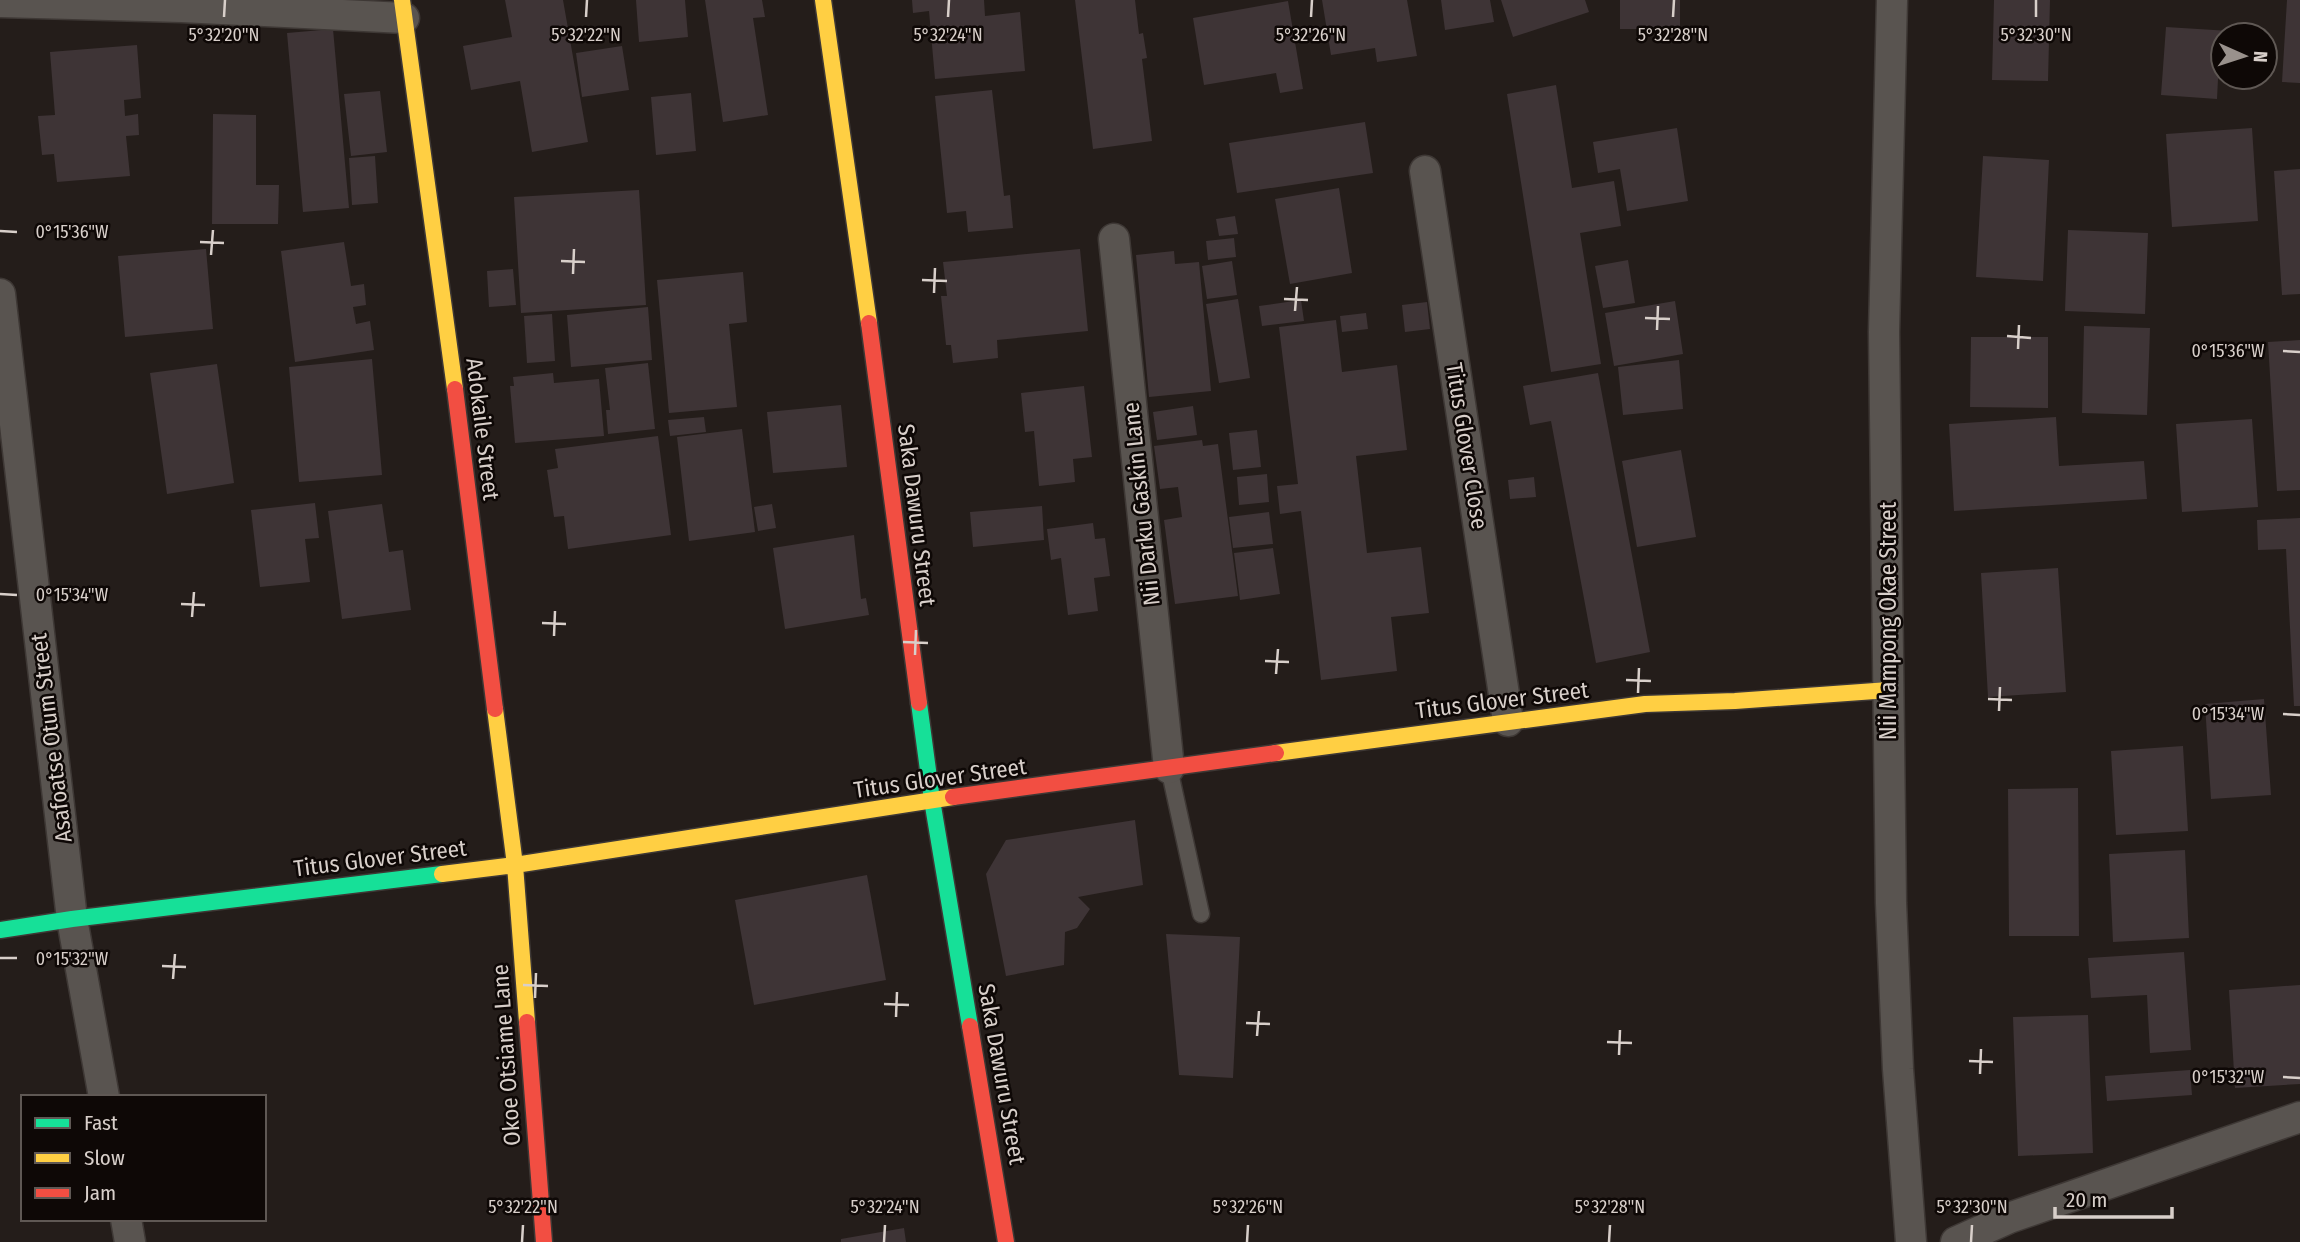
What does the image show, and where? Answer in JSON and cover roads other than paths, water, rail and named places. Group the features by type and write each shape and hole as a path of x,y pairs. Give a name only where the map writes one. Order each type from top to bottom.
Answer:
{"street":[{"name":"Saka Dawuru Street","path":"823,0 932,800 1006,1242"},
{"name":"Nii Mampong Okae Street","path":"1892,0 1884,332 1892,931 1898,1069 1911,1242"},
{"path":"0,2 403,9"},
{"name":"Adokaile Street","path":"403,9 437,250 515,865"},
{"name":"Titus Glover Close","path":"1425,171 1508,721"},
{"name":"Nii Darku Gaskin Lane","path":"1114,239 1169,768"},
{"name":"Asafoatse Otum Street","path":"0,295 72,919 104,1095"},
{"name":"Titus Glover Street","path":"0,930 515,865 932,800 1508,721 1645,704 1735,701 1889,690"},
{"name":"Okoe Otsiame Lane","path":"515,865 544,1242"},
{"path":"1956,1242 2009,1218 2300,1117"},
{"path":"126,1221 131,1242"}],"lane":[{"path":"1169,768 1202,914"}]}
